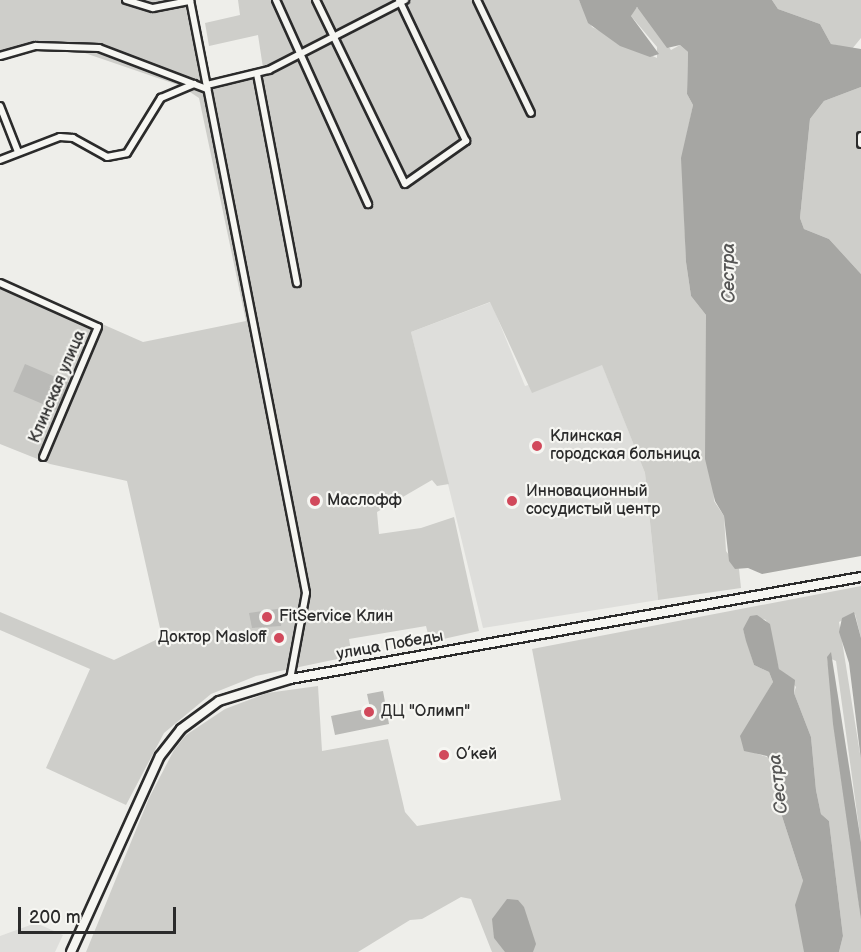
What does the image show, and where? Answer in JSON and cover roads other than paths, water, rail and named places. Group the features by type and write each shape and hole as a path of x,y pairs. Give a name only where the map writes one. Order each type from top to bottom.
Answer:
{"street":[{"path":"126,0 153,8 190,0 306,593 290,679"},
{"path":"276,0 298,57 368,204"},
{"path":"0,56 36,46 99,48 207,87 257,74 298,57 333,38 401,1 466,141 411,183 401,181 333,38 316,0"},
{"path":"477,0 531,113"},
{"path":"257,74 297,283"},
{"path":"0,160 60,137 73,138 107,157 127,153 161,98 194,84"},
{"path":"0,106 18,152"},
{"path":"861,136 861,144"},
{"name":"Клинская улица","path":"0,283 98,327 43,457"},
{"name":"улица Победы","path":"71,952 148,779 173,737 219,701 290,679 861,577"}],"water":[{"name":"Сестра","path":"579,0 772,0 778,9 820,24 831,44 861,49 861,87 824,101 810,119 800,218 804,229 829,239 861,274 861,556 762,574 748,568 735,569 729,561 724,516 715,501 705,459 706,315 691,296 686,262 681,158 693,105 687,94 688,52 680,45 667,48 637,7 631,16 659,54 650,57 620,46 588,23"},
{"path":"854,612 861,638 861,760 849,663 839,632 842,618"},
{"path":"757,615 770,624 779,669 795,680 794,693 811,737 816,790 821,814 829,821 843,936 839,952 804,952 795,905 803,881 780,810 782,779 767,756 744,751 740,736 773,682 769,672 754,665 743,629 750,616"},
{"path":"831,652 861,842 861,920 833,724 827,657"},
{"path":"507,899 518,900 524,907 536,944 533,952 505,952 494,938 492,919"}],"place":[{"name":"Клинская городская больница","path":"537,446"},
{"name":"Маслофф","path":"315,501"},
{"name":"Инновационный сосудистый центр","path":"512,501"},
{"name":"FitService Клин","path":"267,617"},
{"name":"Доктор Masloff","path":"279,638"},
{"name":"ДЦ \"Олимп\"","path":"369,712"},
{"name":"О’кей","path":"444,755"}]}
